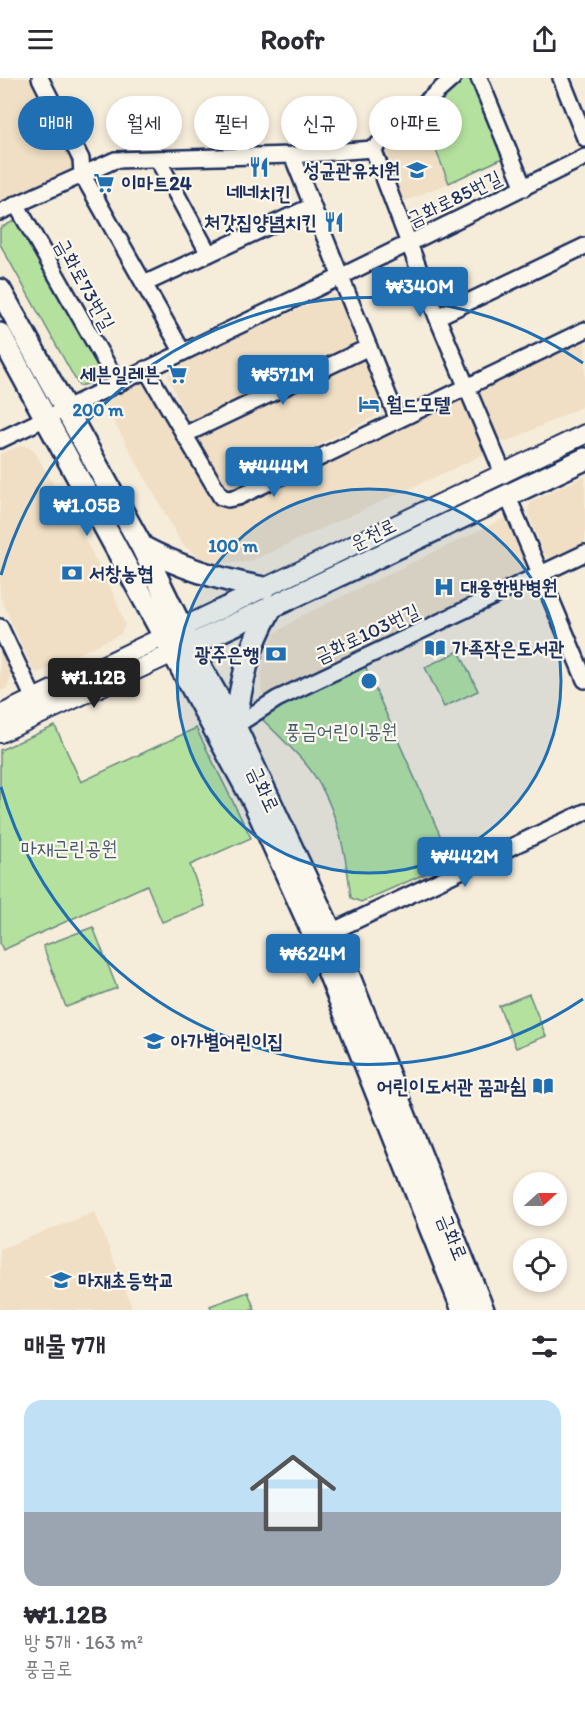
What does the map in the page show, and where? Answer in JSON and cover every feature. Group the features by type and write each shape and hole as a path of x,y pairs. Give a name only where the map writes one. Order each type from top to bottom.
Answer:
{"main road":[{"name":"금화로","path":"0,290 142,548 177,641 314,935 463,1310"},
{"name":"금화로","path":"0,334 46,418 177,641 235,726 331,932 483,1310"},
{"name":"운천로","path":"177,641 270,610 585,459"},
{"path":"142,548 170,562 216,579 264,588"},
{"path":"235,726 244,668 259,628 270,610"}],"street":[{"path":"40,78 81,159 82,174 182,351"},
{"path":"433,96 453,78"},
{"path":"479,78 524,188"},
{"path":"561,78 585,138"},
{"path":"0,212 115,160 292,155 369,149"},
{"path":"373,150 437,317 503,472"},
{"path":"292,155 398,420"},
{"name":"금화로85번길","path":"0,440 585,157"},
{"path":"158,160 209,254"},
{"name":"금화로73번길","path":"16,204 118,384"},
{"path":"144,284 312,206"},
{"path":"437,317 585,246"},
{"path":"146,369 221,497 228,499 238,497 585,330"},
{"path":"184,435 369,347"},
{"name":"운천로","path":"177,641 264,588 585,434"},
{"path":"508,497 585,680"},
{"name":"금화로103번길","path":"235,726 278,699 585,553"},
{"path":"0,627 34,699"},
{"path":"0,715 177,641"},
{"path":"0,733 177,641"},
{"path":"331,932 585,812"}],"shaded area":[{"path":"0,78 33,78 42,96 18,96 18,150 70,150 76,162 75,167 0,202"},
{"name":"성균관유치원","path":"388,150 436,150 449,183 403,202 385,157"},
{"path":"332,294 340,299 358,339 356,345 192,422 186,418 168,376 172,367"},
{"path":"585,336 585,405 507,442 498,438 480,393 485,383"},
{"path":"358,359 366,363 384,405 380,414 236,486 221,481 199,440 203,431"},
{"path":"141,380 149,384 217,504 226,507 459,400 467,405 485,446 483,455 249,562 219,563 200,558 182,544 105,406 109,395"},
{"path":"22,445 33,449 84,538 115,597 125,624 121,634 38,673 33,670 0,597 0,454"},
{"path":"585,476 585,545 555,560 545,556 527,511 532,501"},
{"path":"505,518 511,520 529,564 522,576 262,698 261,677 266,650 275,633 303,615"},
{"path":"0,648 12,674 7,688 0,691"},
{"name":"마재초등학교","path":"95,1212 133,1310 0,1310 0,1249"}],"green space":[{"path":"465,78 472,80 503,158 449,183 436,150 462,150 462,96 446,96"},
{"path":"14,221 20,223 102,373 100,381 79,386 0,244 0,228"},
{"path":"459,651 478,691 444,707 425,667"},
{"name":"풍금어린이공원","path":"365,666 452,862 361,902 351,898 338,827 325,793 305,763 263,720 265,713"},
{"name":"마재근린공원","path":"55,726 81,782 196,728 251,838 190,865 205,906 162,922 147,885 3,950 0,943 0,750"},
{"path":"93,927 117,988 66,1007 43,946"},
{"path":"529,994 546,1036 516,1048 499,1006"},
{"path":"248,1292 255,1310 212,1310 210,1306"}],"place":[{"name":"네네치킨","path":"259,167"},
{"name":"성균관유치원","path":"417,170"},
{"name":"이마트24","path":"104,183"},
{"name":"처갓집양념치킨","path":"334,222"},
{"name":"세븐일레븐","path":"177,374"},
{"name":"월드모텔","path":"369,404"},
{"name":"서창농협","path":"72,573"},
{"name":"대웅한방병원","path":"444,587"},
{"name":"가족작은도서관","path":"435,648"},
{"name":"광주은행","path":"276,654"},
{"name":"아가별어린이집","path":"154,1041"},
{"name":"어린이도서관 꿈과쉼","path":"543,1086"},
{"name":"마재초등학교","path":"61,1280"}]}
